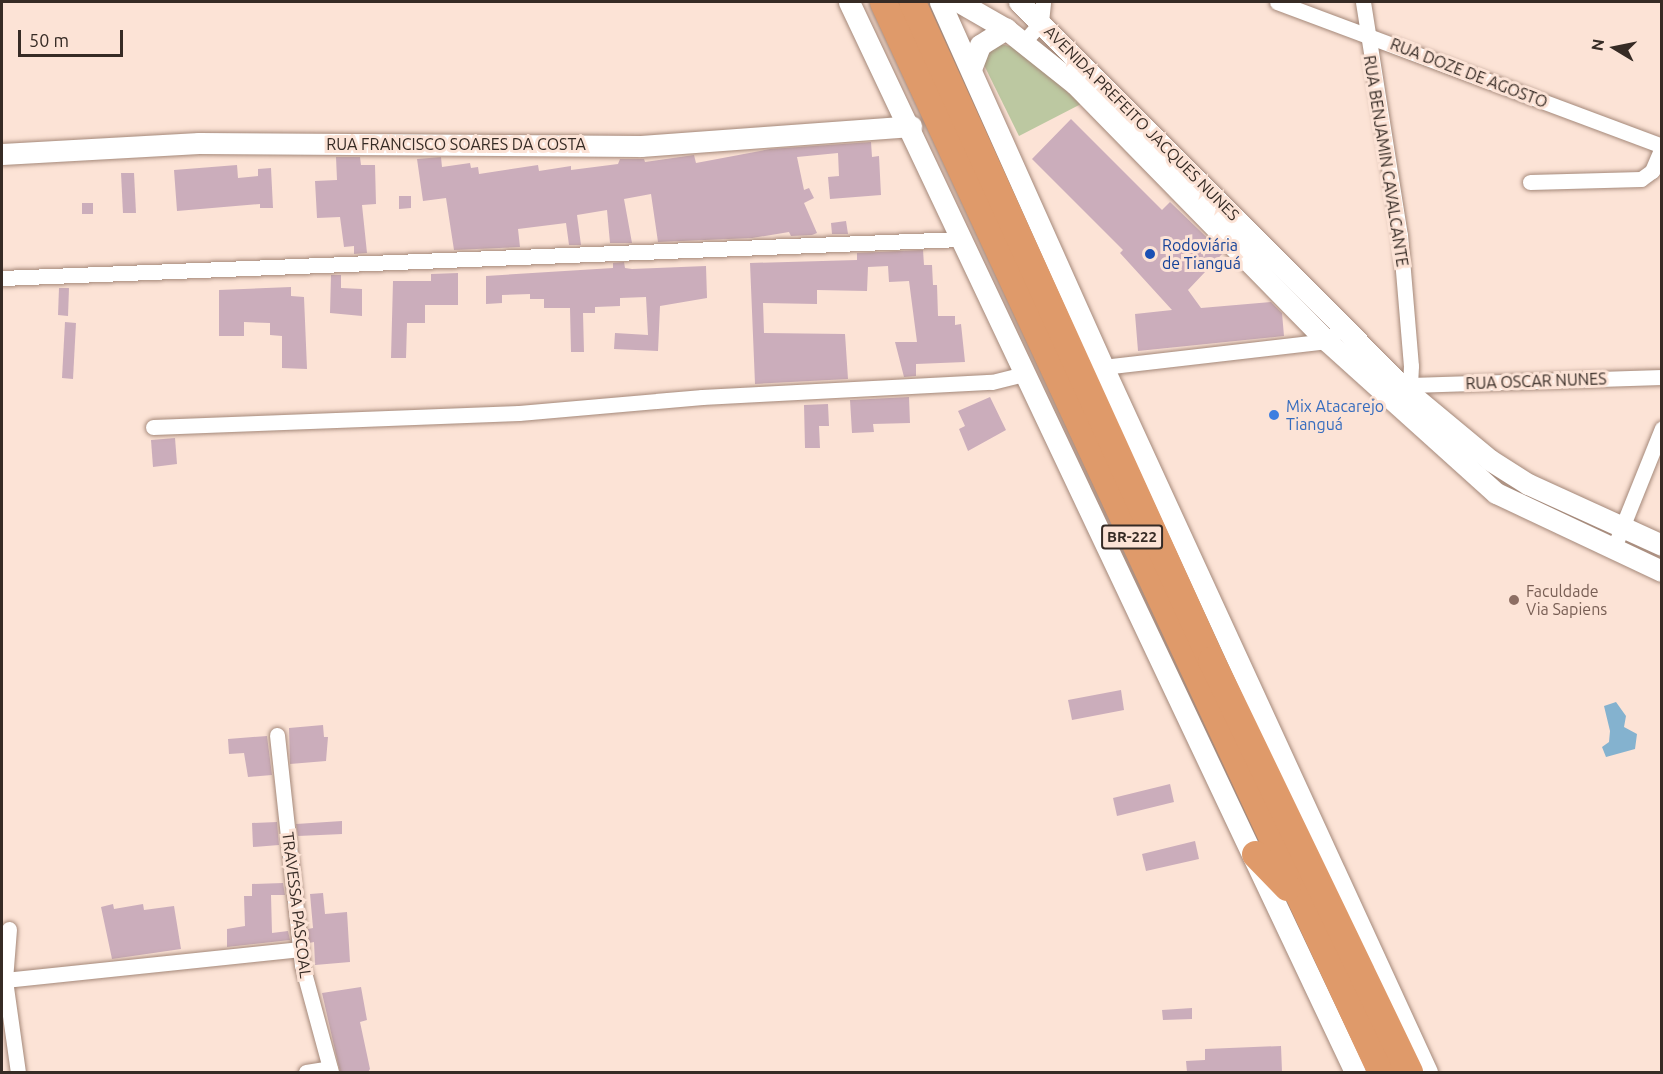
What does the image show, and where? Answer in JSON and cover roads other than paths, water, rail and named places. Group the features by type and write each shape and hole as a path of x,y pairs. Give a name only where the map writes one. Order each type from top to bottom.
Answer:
{"highway":[{"name":"BR-222","path":"912,2 1211,660 1408,1072"},
{"name":"BR-222","path":"873,18 1304,904 1381,1072"},
{"path":"1255,854 1304,904"},
{"path":"1306,856 1356,919"}],"main road":[{"name":"BR-222","path":"849,2 873,18 911,126"},
{"name":"BR-222","path":"940,2 1103,367 1427,1072"},
{"name":"AVENIDA PREFEITO JACQUES NUNES","path":"959,2 1082,77 1142,122 1343,326 1496,493 1613,550 1662,571"},
{"name":"AVENIDA PREFEITO JACQUES NUNES","path":"1019,2 1042,12 1082,77 1126,137 1327,341 1404,394 1490,460 1518,478 1662,545"},
{"path":"971,69 980,45 1006,29"},
{"path":"1126,137 1142,122"},
{"path":"911,126 958,239 1027,373 1255,854 1355,1072"},
{"name":"RUA FRANCISCO SOARES DA COSTA","path":"2,154 199,143 641,146 911,126"},
{"path":"1175,186 1191,171"},
{"path":"1226,238 1241,223"},
{"path":"1278,291 1294,276"}],"street":[{"name":"RUA DOZE DE AGOSTO","path":"1276,2 1367,34 1662,147"},
{"name":"RUA BENJAMIN CAVALCANTE","path":"1363,2 1400,235 1404,394"},
{"path":"1023,43 1042,12"},
{"path":"1530,182 1641,178 1652,171 1662,147"},
{"path":"2,278 958,239"},
{"path":"1103,367 1327,341 1343,326"},
{"path":"153,427 519,412 702,397 992,382 1027,373"},
{"name":"RUA OSCAR NUNES","path":"1404,394 1662,377"},
{"path":"1613,550 1662,428"},
{"name":"TRAVESSA PASCOAL","path":"277,735 300,949 331,1070"},
{"path":"9,928 5,980 8,1048 18,1072"},
{"path":"5,980 300,949"},
{"path":"306,1072 331,1070"}],"water":[{"path":"1616,702 1626,716 1624,727 1637,734 1635,749 1606,757 1602,747 1609,742 1610,731 1604,706"}],"place":[{"name":"Rodoviária de Tianguá","path":"1150,254"},
{"name":"Mix Atacarejo Tianguá","path":"1274,415"},
{"name":"Faculdade Via Sapiens","path":"1514,600"}]}
